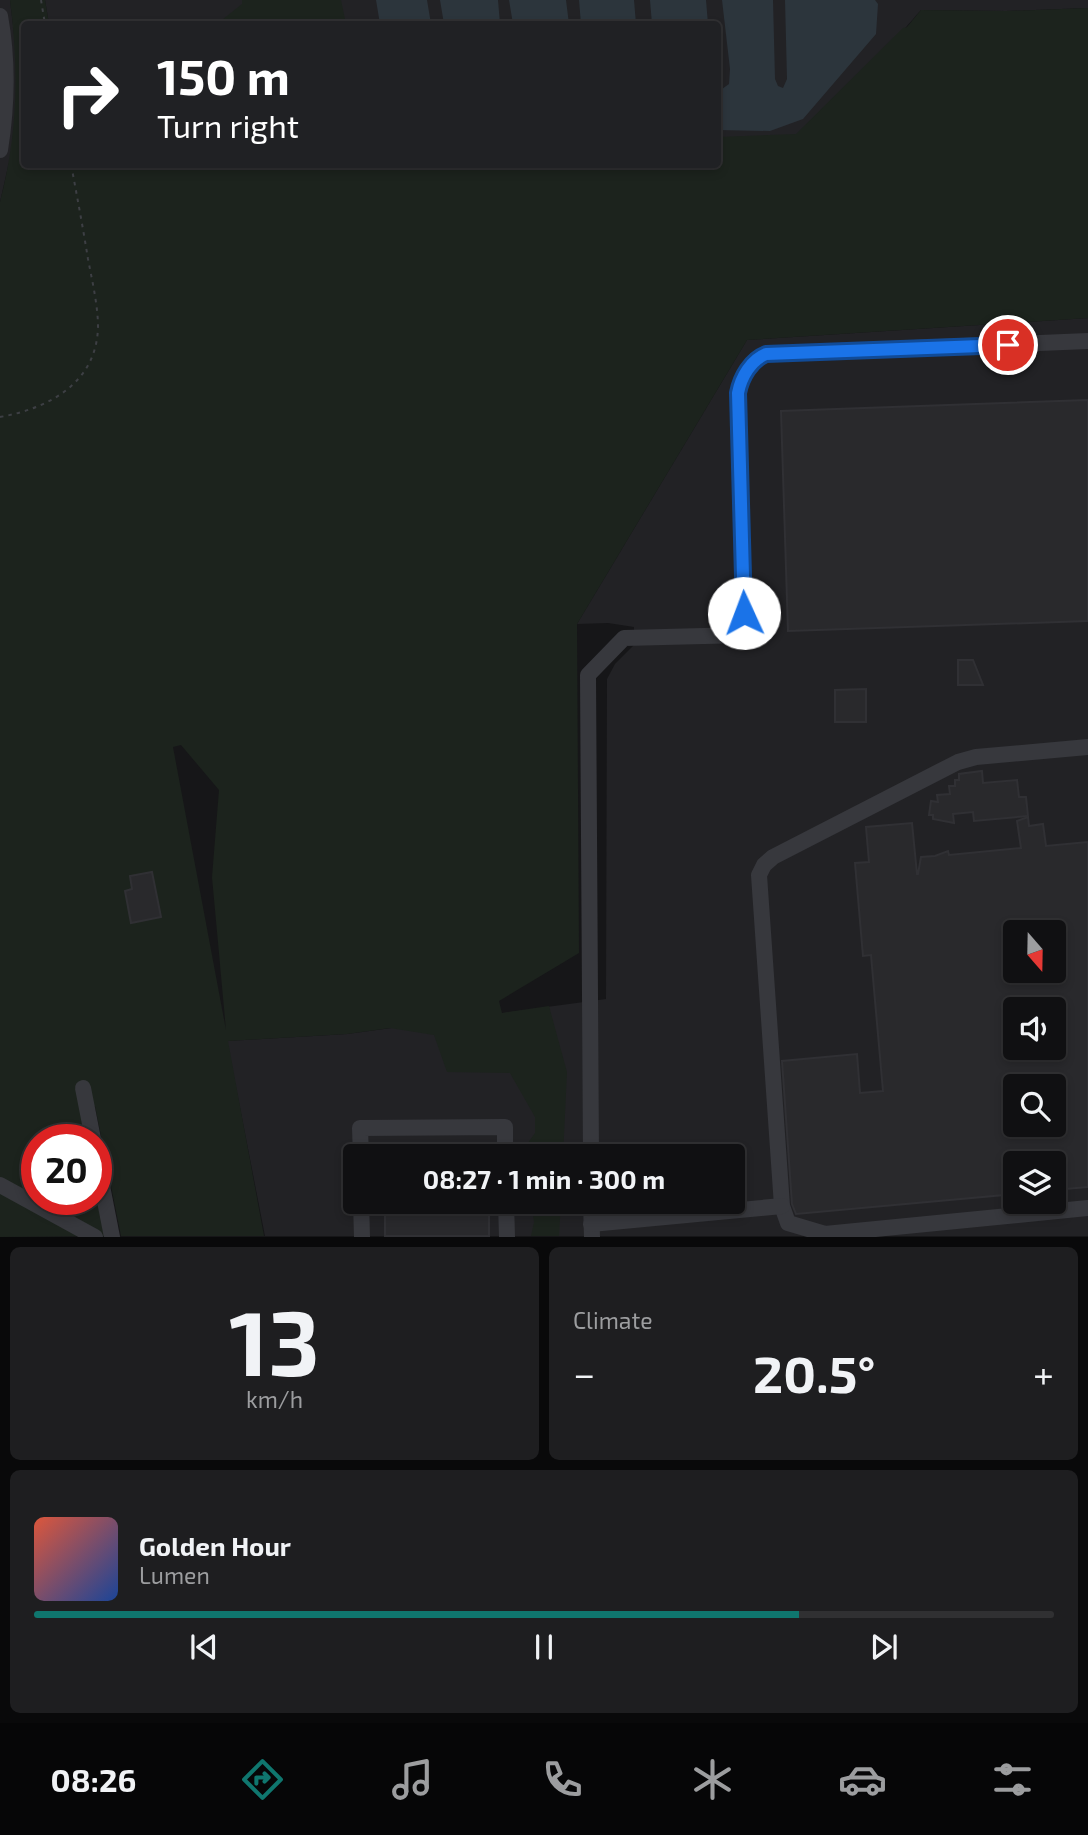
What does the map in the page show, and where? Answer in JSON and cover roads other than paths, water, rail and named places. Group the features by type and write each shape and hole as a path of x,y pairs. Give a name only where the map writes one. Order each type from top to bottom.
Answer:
{"street":[{"path":"0,16 4,45 5,94 0,150"},
{"path":"591,1144 588,675 624,638 744,635 738,393 739,385 754,360 766,354 1088,341"},
{"path":"1088,747 976,757 958,762 773,857 764,865 759,875 782,1206 788,1223 825,1234 1088,1208"},
{"path":"83,1088 90,1124"},
{"path":"361,1144 360,1128 505,1126 505,1144"},
{"path":"0,1185 95,1237"},
{"path":"592,1230 782,1206"},
{"path":"361,1214 362,1237"},
{"path":"506,1214 507,1237"},
{"path":"108,1215 113,1237"}]}
